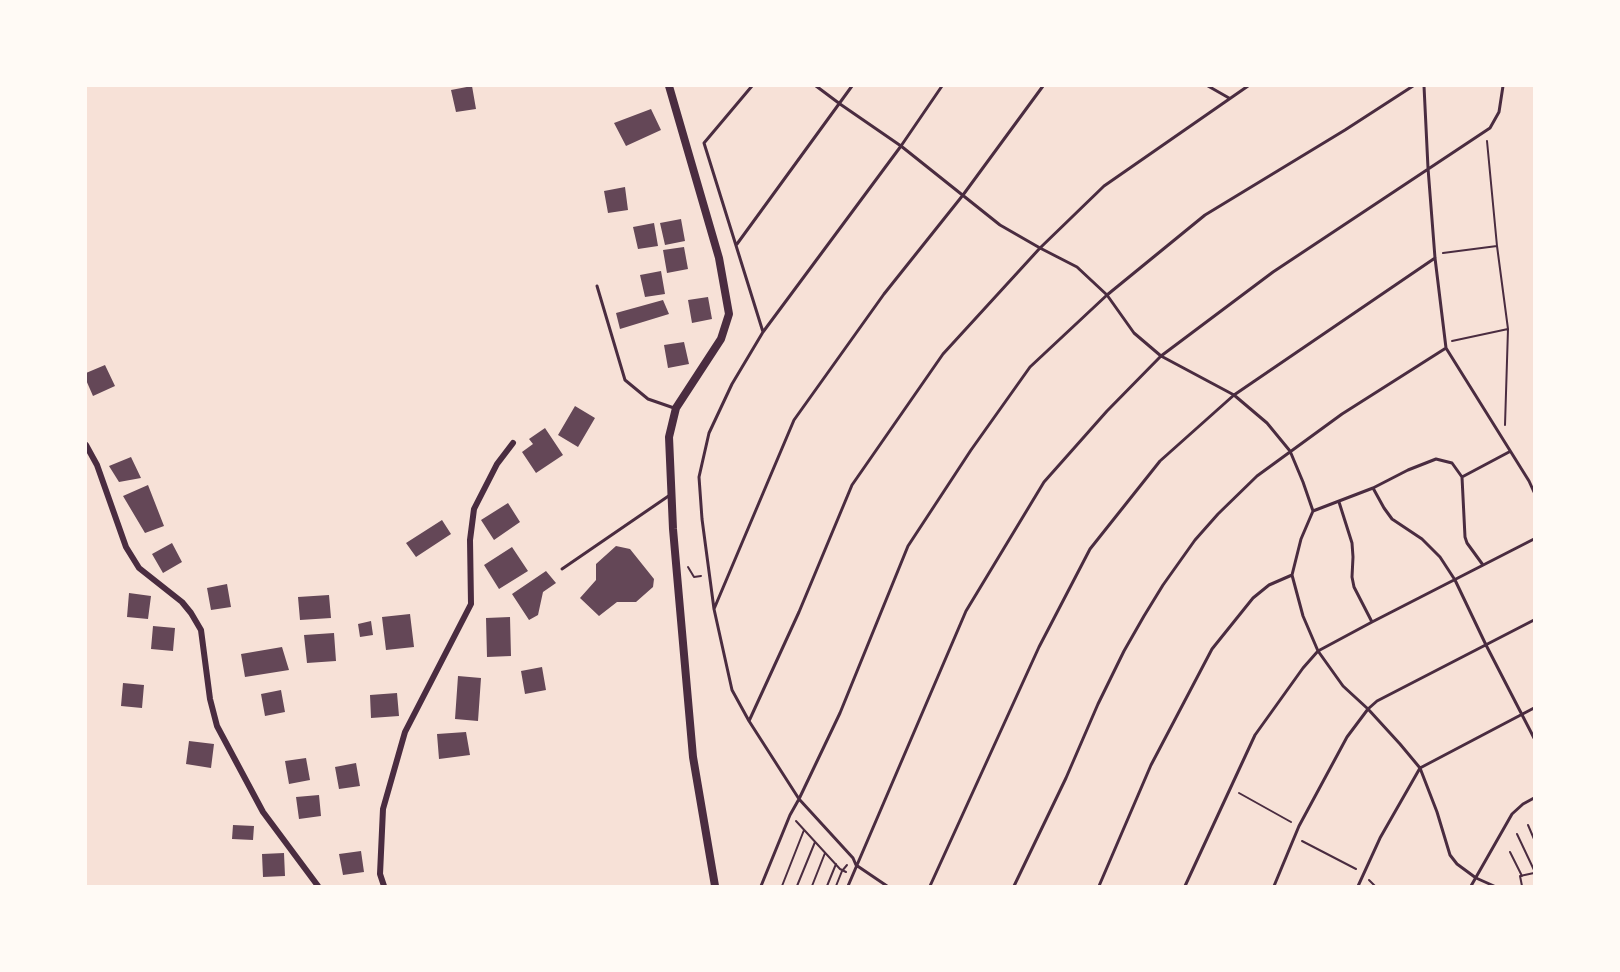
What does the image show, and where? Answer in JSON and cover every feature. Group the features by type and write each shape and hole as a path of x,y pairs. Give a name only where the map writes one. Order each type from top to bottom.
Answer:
{"street":[{"path":"669,86 719,258 729,314 721,339 676,408 669,437 673,529 693,757 716,886"},
{"path":"384,886 380,874 383,809 405,732 471,604 470,540 474,509 497,464 513,443"},
{"path":"86,445 97,465 126,547 138,568 182,602 201,630 210,699 217,726 263,812 318,886"}],"lane":[{"path":"752,86 704,143 763,332"},
{"path":"816,86 900,146 1000,225 1077,267 1107,295 1134,333 1161,356 1234,395 1267,423 1290,451 1313,511 1301,539 1292,575 1303,616 1318,651 1343,686 1401,744 1420,768 1450,855 1457,864 1476,878 1494,886"},
{"path":"736,245 852,86"},
{"path":"887,886 856,865 853,858 799,799 732,690 714,609 699,477 710,433 732,384 763,332 942,86"},
{"path":"714,609 794,420 884,294 963,195 1043,86"},
{"path":"1208,86 1228,98"},
{"path":"749,721 799,612 852,484 943,354 1040,248 1104,186 1248,86"},
{"path":"760,886 790,815 840,713 908,546 971,450 1030,368 1107,295 1204,215 1413,86"},
{"path":"1424,86 1435,256 1446,348 1534,492"},
{"path":"848,886 966,611 1044,482 1107,411 1161,356 1273,272 1490,128 1499,112 1503,86"},
{"path":"930,886 1039,647 1090,549 1160,461 1234,395 1435,256"},
{"path":"597,286 625,380 648,399 676,408"},
{"path":"1014,886 1103,694 1162,585 1195,540 1257,476 1342,414 1446,348"},
{"path":"1462,477 1510,452"},
{"path":"1313,511 1373,488 1436,459 1452,463 1462,477 1465,537 1484,565"},
{"path":"1373,488 1392,519 1422,539 1440,557 1455,580 1534,738"},
{"path":"562,569 672,494"},
{"path":"1339,502 1352,543 1354,587 1372,622"},
{"path":"1185,886 1255,735 1302,668 1318,651 1534,539"},
{"path":"1098,886 1151,765 1212,649 1253,598 1269,585 1292,575"},
{"path":"1274,886 1299,826 1347,737 1368,709 1377,701 1534,620"},
{"path":"1358,886 1380,838 1420,768 1534,708"},
{"path":"1472,886 1512,814 1534,798"}],"path":[{"path":"1486,130 1497,246 1508,328 1504,443"},
{"path":"1435,256 1497,246"},
{"path":"1446,343 1508,328"},
{"path":"686,564 694,577 710,576"},
{"path":"1231,788 1299,826"},
{"path":"790,815 842,871 849,873 852,877"},
{"path":"1528,825 1534,838"},
{"path":"782,886 804,830"},
{"path":"1517,834 1534,872 1522,876"},
{"path":"1294,837 1363,873 1376,886"},
{"path":"797,886 815,842"},
{"path":"1509,852 1522,876 1520,876 1522,886"},
{"path":"812,886 825,853"},
{"path":"836,886 842,871 853,858"},
{"path":"827,886 836,864"}],"building":[{"path":"472,86 476,109 456,112 451,90"},
{"path":"651,109 661,130 626,146 614,123"},
{"path":"625,187 628,210 608,213 604,191"},
{"path":"681,219 685,241 665,245 660,223"},
{"path":"654,223 658,246 638,249 633,227"},
{"path":"684,247 688,269 667,273 663,250"},
{"path":"661,271 665,294 645,297 640,275"},
{"path":"708,297 712,319 692,323 688,300"},
{"path":"663,300 669,314 620,329 616,313"},
{"path":"684,342 689,364 668,368 664,345"},
{"path":"105,365 115,386 93,396 86,380 86,373"},
{"path":"575,406 595,418 578,447 558,435"},
{"path":"545,428 563,455 536,473 522,452 533,444 529,439"},
{"path":"131,457 141,478 119,482 109,466"},
{"path":"148,485 164,526 145,533 123,496"},
{"path":"508,503 520,522 494,540 481,520"},
{"path":"442,520 451,534 416,557 406,543"},
{"path":"172,543 182,562 163,573 152,554"},
{"path":"616,546 630,549 654,579 653,587 636,602 617,602 599,616 580,598 596,580 596,564"},
{"path":"512,547 528,571 499,589 484,565"},
{"path":"546,571 556,583 543,592 538,615 529,620 512,594"},
{"path":"227,584 231,607 211,610 207,588"},
{"path":"129,593 151,596 148,619 127,617"},
{"path":"329,595 331,618 300,620 298,597"},
{"path":"410,614 414,647 386,650 382,617"},
{"path":"510,617 511,656 487,657 486,618"},
{"path":"371,621 373,635 360,637 358,624"},
{"path":"153,626 175,628 173,651 151,649"},
{"path":"334,633 336,661 307,663 304,635"},
{"path":"282,647 289,670 245,677 241,654"},
{"path":"542,667 546,690 525,694 521,671"},
{"path":"458,676 481,678 478,721 455,719"},
{"path":"123,683 144,685 142,708 121,706"},
{"path":"281,690 285,712 265,716 261,694"},
{"path":"397,693 399,716 371,718 370,695"},
{"path":"466,732 470,755 439,759 437,734"},
{"path":"189,741 214,744 211,768 186,764"},
{"path":"306,758 310,780 289,784 285,761"},
{"path":"356,763 360,786 339,789 335,767"},
{"path":"319,795 321,816 299,819 296,797"},
{"path":"233,825 254,826 253,840 232,839"},
{"path":"361,851 364,872 343,875 339,854"},
{"path":"284,853 285,876 263,877 262,854"}]}
